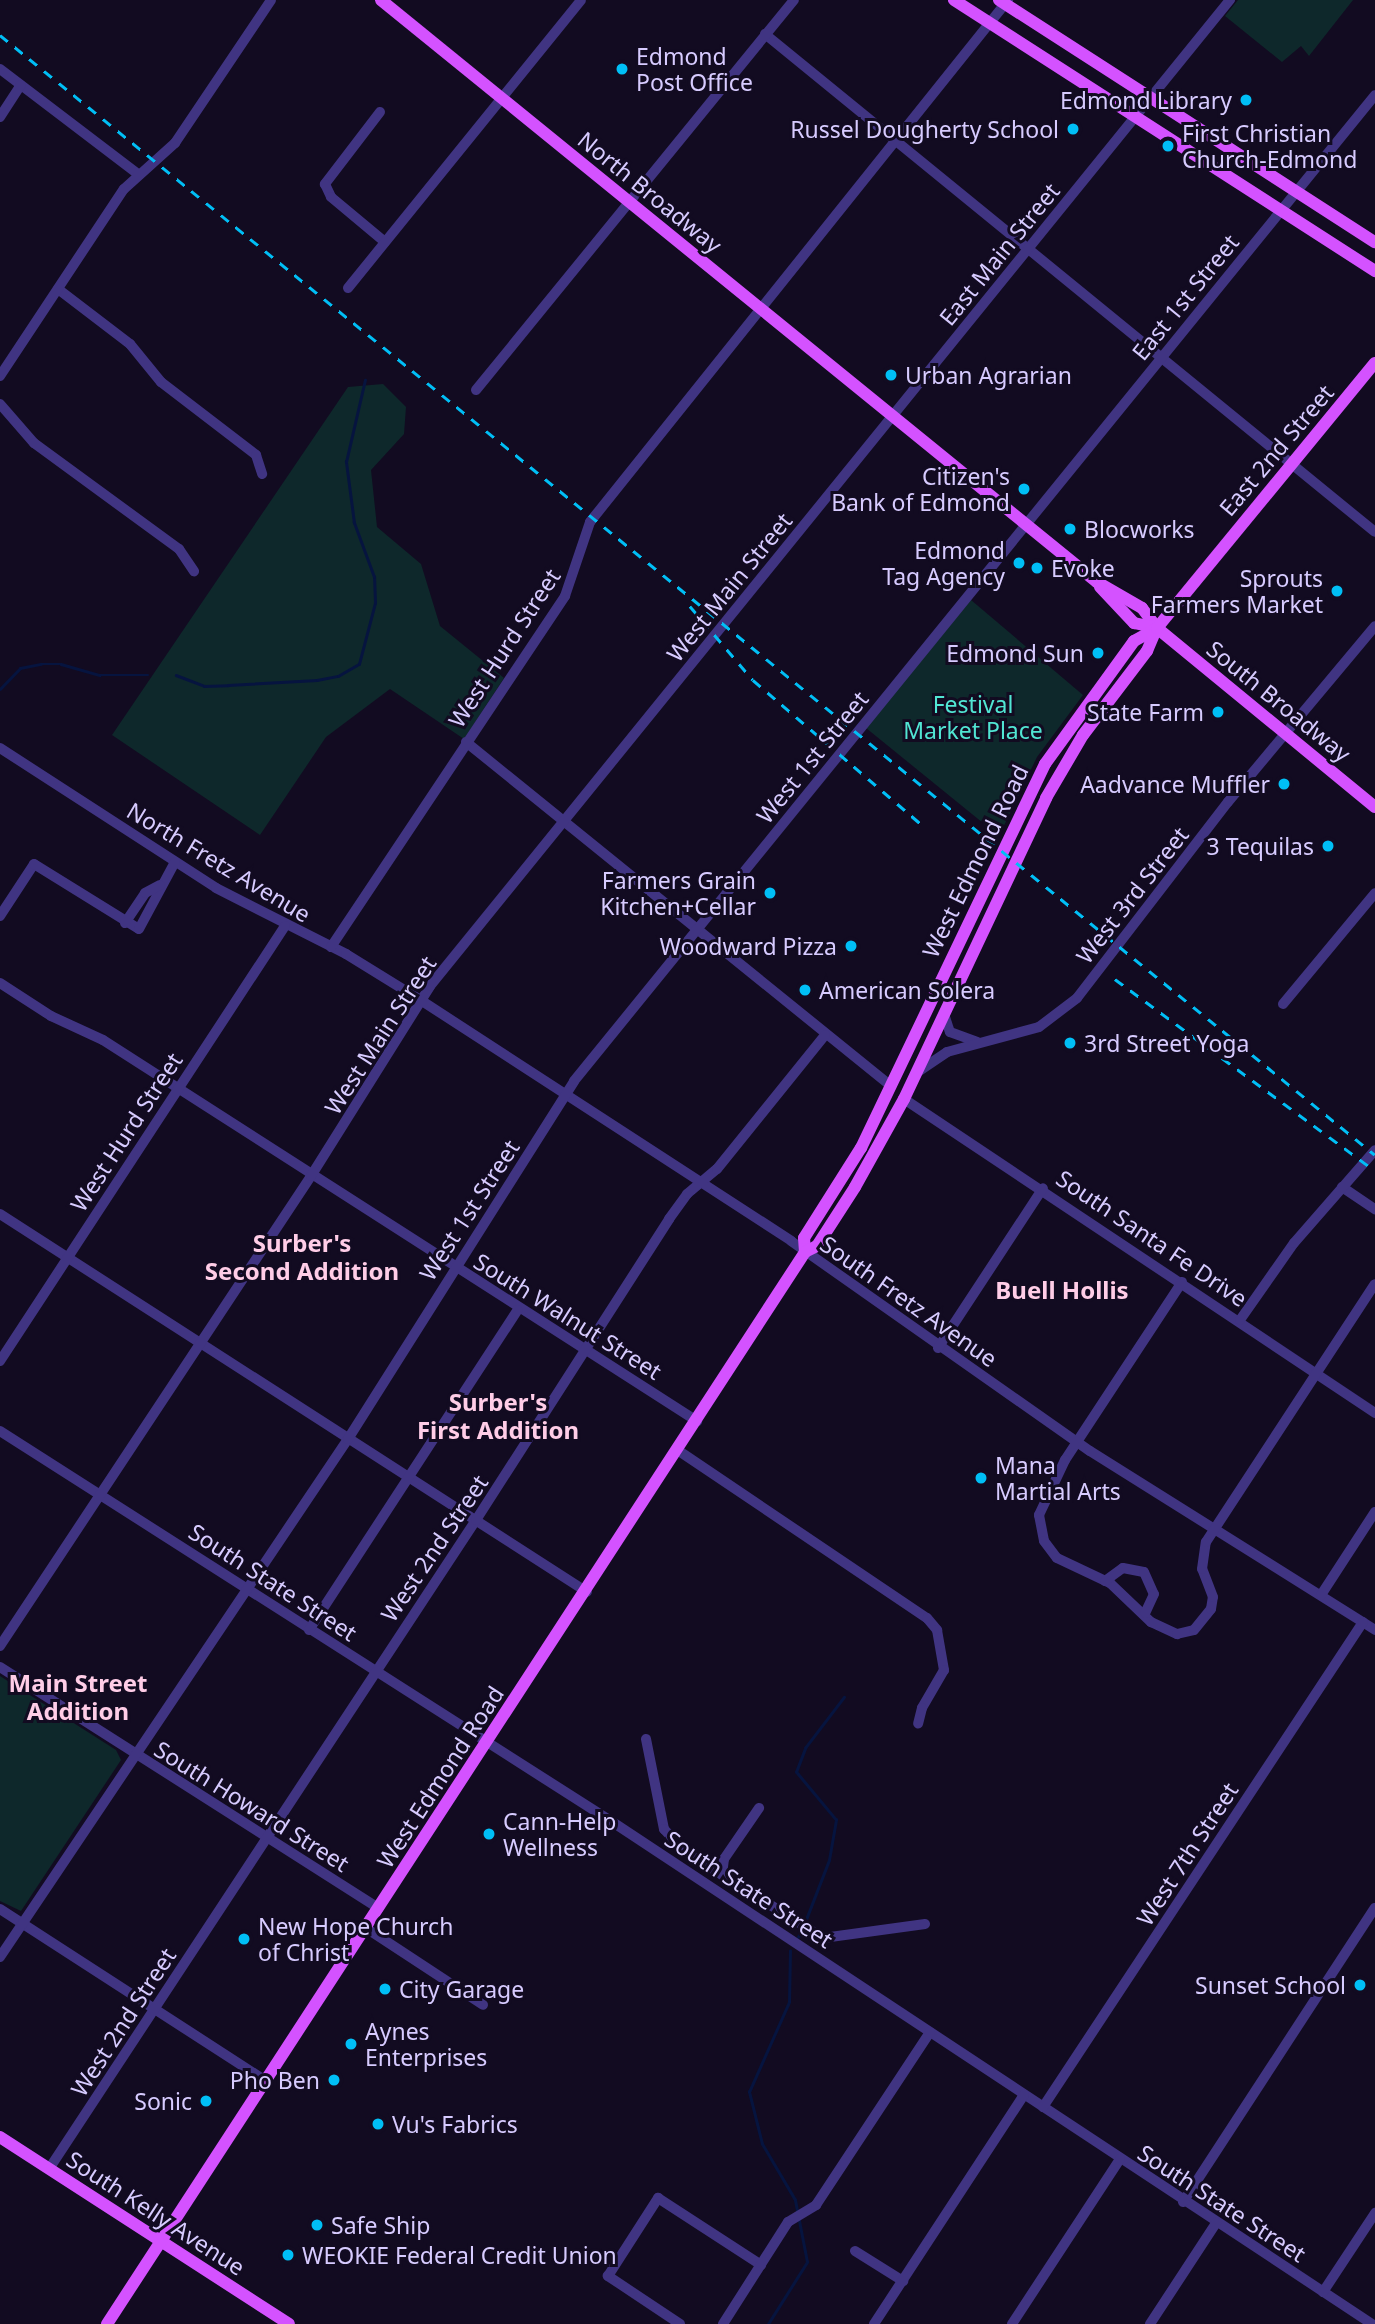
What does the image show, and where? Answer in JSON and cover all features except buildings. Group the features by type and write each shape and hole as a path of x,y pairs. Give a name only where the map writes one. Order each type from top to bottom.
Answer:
{"main road":[{"name":"North Broadway","path":"381,0 894,416"},
{"path":"954,0 1375,271"},
{"path":"1004,1 1150,99 1375,242"},
{"name":"East 2nd Street","path":"1157,628 1290,463 1375,363"},
{"name":"South Broadway","path":"894,416 1097,582 1142,608 1157,628 1375,807"},
{"name":"West Edmond Road","path":"107,2324 679,1451 805,1252 817,1246 850,1196 904,1099 1046,797 1083,735 1147,651 1157,628"},
{"name":"West Edmond Road","path":"805,1252 804,1238 861,1148 1045,764 1134,640 1157,628"},
{"name":"South Kelly Avenue","path":"0,2137 289,2324"}],"street":[{"path":"0,376 138,174 175,143 271,0"},
{"path":"348,288 581,0"},
{"path":"476,390 794,0"},
{"path":"1150,99 1230,0"},
{"name":"West Hurd Street","path":"331,947 565,596 575,579 590,522 990,23 1004,1"},
{"path":"765,34 1375,532"},
{"path":"0,69 138,174"},
{"path":"0,117 22,85"},
{"name":"East 1st Street","path":"1025,524 1375,95"},
{"name":"East Main Street","path":"894,416 1150,99"},
{"path":"380,112 325,184 331,197 385,242"},
{"path":"58,289 130,344 162,382 256,455 262,474"},
{"path":"0,404 34,443 179,549 194,571"},
{"name":"West Main Street","path":"0,1646 311,1176 422,1001 562,822 894,416"},
{"name":"West 1st Street","path":"0,1957 245,1587 348,1439 566,1095 695,930 1025,524"},
{"name":"West 3rd Street","path":"913,1080 933,1059 981,1042 1039,1027 1077,998 1375,626"},
{"path":"466,742 891,1086"},
{"name":"North Fretz Avenue","path":"0,748 175,862 285,926 331,947 422,1001"},
{"path":"0,916 34,864 125,923 134,928 143,926 158,901 160,885 175,862"},
{"path":"125,923 145,893 160,885"},
{"path":"1283,1004 1375,893"},
{"name":"West Hurd Street","path":"0,1361 285,926"},
{"name":"South Walnut Street","path":"0,983 51,1016 103,1040 518,1310 698,1421"},
{"name":"South Fretz Avenue","path":"422,1001 805,1252 938,1348 1078,1442 1375,1630"},
{"path":"944,1014 950,1032 981,1042"},
{"name":"West 2nd Street","path":"48,2169 477,1520 668,1219 700,1183 717,1169 825,1035"},
{"name":"South Santa Fe Drive","path":"904,1099 1043,1188 1375,1413"},
{"path":"1240,1320 1275,1268 1375,1150"},
{"path":"1342,1187 1375,1209"},
{"path":"938,1348 1043,1188"},
{"path":"0,1214 408,1480 477,1520 587,1592"},
{"path":"1182,1282 1078,1442 1042,1503 1040,1529 1057,1558 1105,1581 1160,1628 1177,1634 1194,1630 1206,1621 1213,1597 1202,1553 1214,1530 1375,1284"},
{"path":"309,1630 518,1310"},
{"name":"South State Street","path":"0,1431 102,1493 309,1630 768,1923 1183,2202 1372,2324"},
{"path":"679,1451 927,1618 937,1630 944,1670 922,1708 918,1724"},
{"path":"1321,1595 1375,1512"},
{"path":"1105,1581 1123,1568 1144,1572 1154,1594 1145,1613"},
{"name":"West 7th Street","path":"1044,2107 1363,1622"},
{"name":"South Howard Street","path":"0,1667 134,1755 379,1908"},
{"path":"646,1739 664,1829 684,1851 814,1935 832,1940 925,1924"},
{"path":"722,1875 724,1859 759,1808"},
{"path":"1183,2202 1375,1908"},
{"path":"0,1909 266,2081"},
{"path":"768,1923 774,1909"},
{"path":"366,1928 483,2005"},
{"path":"723,2324 789,2222 816,2204 930,2032"},
{"path":"874,2324 1024,2095"},
{"path":"1012,2324 1120,2159"},
{"path":"680,2324 608,2276 658,2198 761,2265"},
{"path":"1323,2292 1375,2213"},
{"path":"1150,2324 1216,2223"},
{"path":"855,2251 903,2281"}],"green space":[{"path":"1238,0 1353,0 1309,56 1301,46 1282,62 1225,16"},
{"path":"383,384 406,407 404,434 371,470 377,527 421,564 440,626 504,678 464,739 390,689 326,737 260,835 112,735 348,387"},
{"name":"Festival Market Place","path":"971,600 1083,695 1037,757 999,836 866,728"},
{"path":"0,1676 116,1750 121,1760 21,1911 0,1901"}],"waterway":[{"path":"176,675 204,686 317,680 338,676 359,664 375,603 374,577 354,523 346,462 365,380"},
{"path":"0,689 20,668 41,664 61,664 99,675 148,675"},
{"path":"805,1922 829,1860 836,1820 796,1772 805,1748 844,1697"},
{"path":"768,2324 807,2262 795,2200 762,2144 749,2092 789,2002 790,1951"}],"railway":[{"path":"0,35 1375,1155"},
{"path":"690,606 753,680 921,824"},
{"path":"1115,979 1375,1171"}],"place":[{"name":"Edmond Post Office","path":"622,69"},
{"name":"Edmond Library","path":"1246,100"},
{"name":"Russel Dougherty School","path":"1073,129"},
{"name":"First Christian Church-Edmond","path":"1168,146"},
{"name":"Urban Agrarian","path":"891,375"},
{"name":"Citizen's Bank of Edmond","path":"1024,489"},
{"name":"Blocworks","path":"1070,529"},
{"name":"Edmond Tag Agency","path":"1019,563"},
{"name":"Evoke","path":"1037,568"},
{"name":"Sprouts Farmers Market","path":"1337,591"},
{"name":"Edmond Sun","path":"1098,653"},
{"name":"State Farm","path":"1218,712"},
{"name":"Aadvance Muffler","path":"1284,784"},
{"name":"3 Tequilas","path":"1328,846"},
{"name":"Farmers Grain Kitchen+Cellar","path":"770,893"},
{"name":"Woodward Pizza","path":"851,946"},
{"name":"American Solera","path":"805,990"},
{"name":"3rd Street Yoga","path":"1070,1043"},
{"name":"Mana Martial Arts","path":"981,1478"},
{"name":"Cann-Help Wellness","path":"489,1834"},
{"name":"New Hope Church of Christ","path":"244,1939"},
{"name":"Sunset School","path":"1360,1985"},
{"name":"City Garage","path":"385,1989"},
{"name":"Aynes Enterprises","path":"351,2044"},
{"name":"Pho Ben","path":"334,2080"},
{"name":"Sonic","path":"206,2101"},
{"name":"Vu's Fabrics","path":"378,2124"},
{"name":"Safe Ship","path":"317,2225"},
{"name":"WEOKIE Federal Credit Union","path":"288,2255"}],"district":[{"name":"Surber's Second Addition","path":"302,1257"},
{"name":"Buell Hollis","path":"1062,1290"},
{"name":"Surber's First Addition","path":"498,1416"},
{"name":"Main Street Addition","path":"78,1697"}]}
